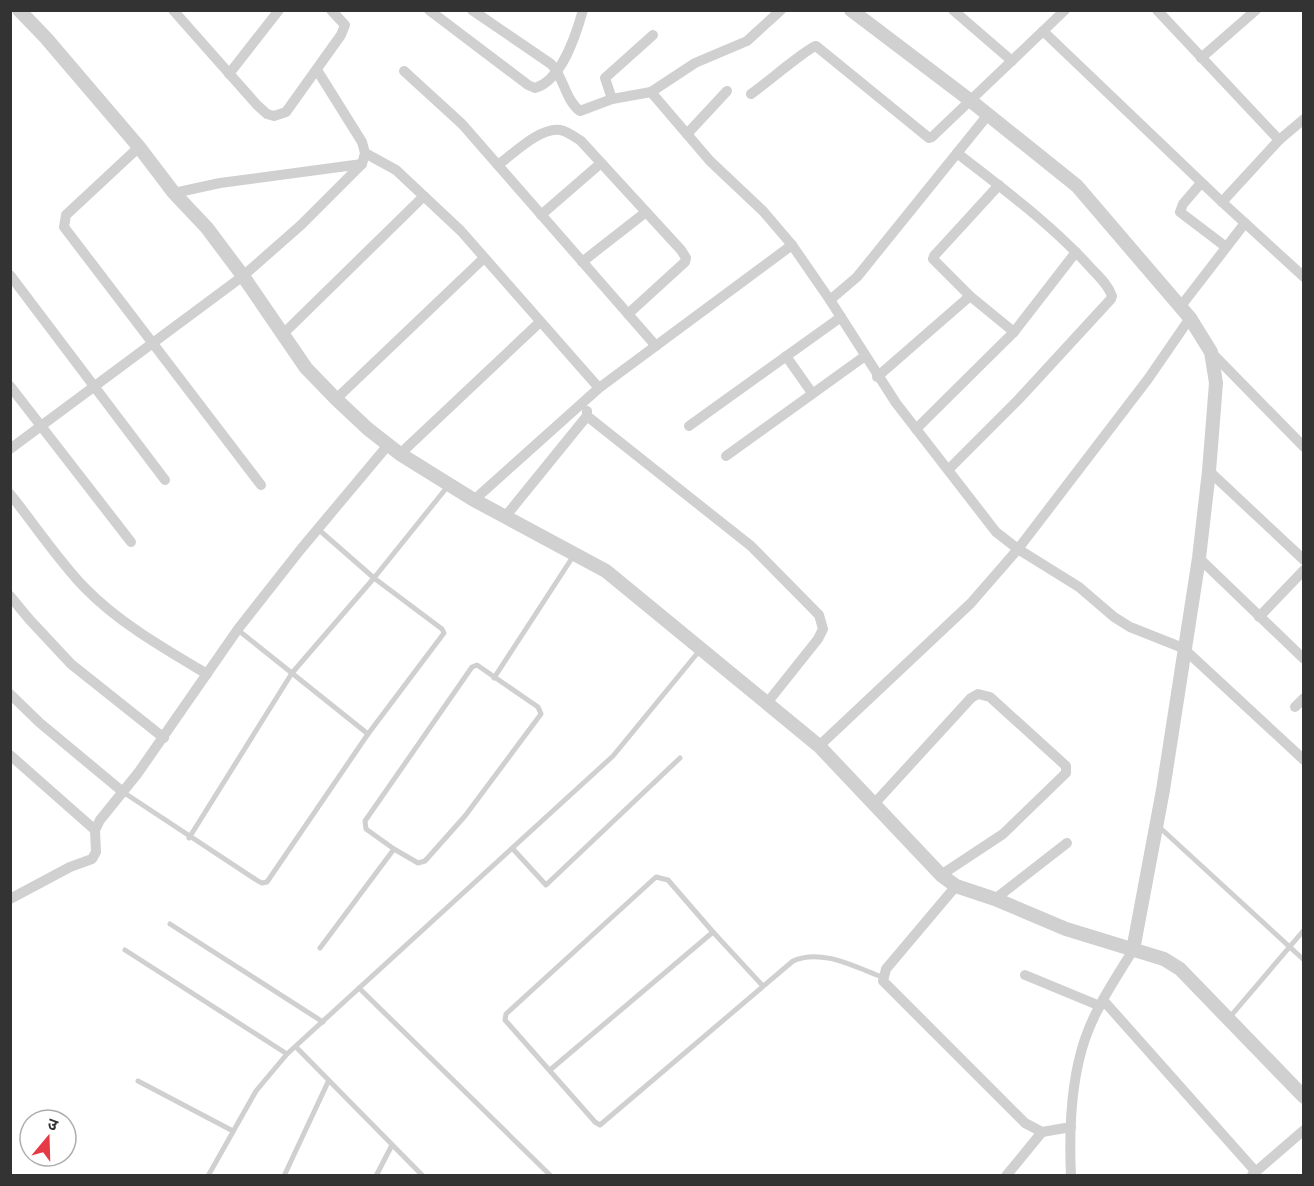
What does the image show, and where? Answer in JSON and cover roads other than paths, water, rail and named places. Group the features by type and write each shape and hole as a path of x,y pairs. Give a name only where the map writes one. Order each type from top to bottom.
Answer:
{"street":[{"path":"19,10 46,38 139,147 174,193 207,228 306,368 336,399 388,445 474,500 606,570 819,746 940,875 956,886 995,899 1066,929 1164,959 1180,969 1304,1097"},
{"path":"173,10 257,105 267,114 274,116 286,112 345,28 343,21 331,10"},
{"path":"183,21 190,10"},
{"path":"229,74 279,10"},
{"path":"429,10 532,87 537,88 557,70 575,40 583,10"},
{"path":"472,10 557,70 578,110 612,99 651,92 695,63 747,41 781,10"},
{"path":"851,10 971,101 1077,186 1181,306 1211,352 1304,447"},
{"path":"953,10 1012,61"},
{"path":"751,94 805,51 816,46 929,138 971,101 1065,10"},
{"path":"1157,10 1279,140"},
{"path":"1201,58 1256,10"},
{"path":"1043,31 1201,183 1304,277"},
{"path":"612,99 605,78 653,35"},
{"path":"10,449 243,276 300,225 363,159 362,142 356,130 317,70"},
{"path":"405,71 462,124 656,346"},
{"path":"687,134 727,91"},
{"path":"651,92 710,160 763,211 792,245 830,300 878,377 996,532 1018,549 1078,587 1130,627 1183,648 1304,760"},
{"path":"830,300 857,277 987,116"},
{"path":"1222,202 1279,140 1304,119"},
{"path":"498,165 533,138 560,130 581,141 681,250 686,260 628,314"},
{"path":"139,147 66,215 64,227 261,485"},
{"path":"949,469 1018,400 1111,299 1111,292 1076,252 1043,220 957,153"},
{"path":"174,193 363,159 396,170 461,231 599,388"},
{"path":"541,215 601,163"},
{"path":"1201,183 1183,204 1180,212 1226,247"},
{"path":"999,185 934,257 934,262 970,296 1014,332"},
{"path":"282,335 424,196"},
{"path":"582,262 646,212"},
{"path":"1181,306 1245,223"},
{"path":"474,500 599,388 792,245"},
{"path":"916,429 1014,332 1076,252"},
{"path":"336,399 484,258"},
{"path":"10,275 165,480"},
{"path":"878,377 970,296"},
{"path":"689,426 841,317"},
{"path":"819,746 971,603 1018,549 1148,379 1190,318"},
{"path":"400,454 540,322"},
{"path":"1071,1176 1071,1127 1081,1055 1085,1038 1101,1003 1133,950 1179,690 1183,648 1199,558 1209,471 1216,383 1211,352"},
{"path":"786,356 812,393"},
{"path":"726,456 865,356"},
{"path":"10,386 131,542"},
{"path":"582,402 587,416 751,546 819,615 823,629 818,639 767,703"},
{"path":"506,517 587,416"},
{"path":"11,896 63,870 92,859 97,848 95,830 100,820 164,738 238,629 388,445"},
{"path":"1209,471 1304,560"},
{"path":"10,494 92,595 125,621 207,674"},
{"path":"1199,558 1304,659"},
{"path":"1259,616 1304,570"},
{"path":"10,596 71,664 164,738"},
{"path":"10,694 40,723 123,792"},
{"path":"873,804 971,698 978,694 990,697 1066,766 1066,773 1008,830 940,875"},
{"path":"1295,707 1304,698"},
{"path":"10,755 95,830"},
{"path":"995,899 1067,843"},
{"path":"956,886 885,969 882,977 884,984 1025,1123 1042,1132 1071,1127"},
{"path":"1025,975 1101,1003 1254,1174 1304,1130"},
{"path":"1006,1176 1042,1132"}],"lane":[{"path":"189,838 292,673 374,578 449,485"},
{"path":"123,792 189,838 258,881 267,882 368,734 444,633 440,627 374,578 318,529"},
{"path":"494,678 575,554"},
{"path":"238,629 368,734"},
{"path":"208,1176 256,1091 287,1054 613,756 701,648"},
{"path":"477,665 538,706 541,714 465,816 425,861 418,863 394,849 366,829 365,821 472,667 477,665"},
{"path":"513,849 546,885 680,758"},
{"path":"1156,824 1304,960"},
{"path":"320,948 394,849"},
{"path":"763,986 668,880 656,877 505,1017 505,1022 600,1125 793,962 808,957 822,957 882,977"},
{"path":"170,924 323,1022"},
{"path":"1228,1019 1304,930"},
{"path":"550,1070 713,932"},
{"path":"125,950 287,1054"},
{"path":"359,988 551,1176"},
{"path":"296,1047 423,1176"},
{"path":"138,1081 233,1131"},
{"path":"284,1176 328,1082"},
{"path":"376,1176 392,1145"}]}
